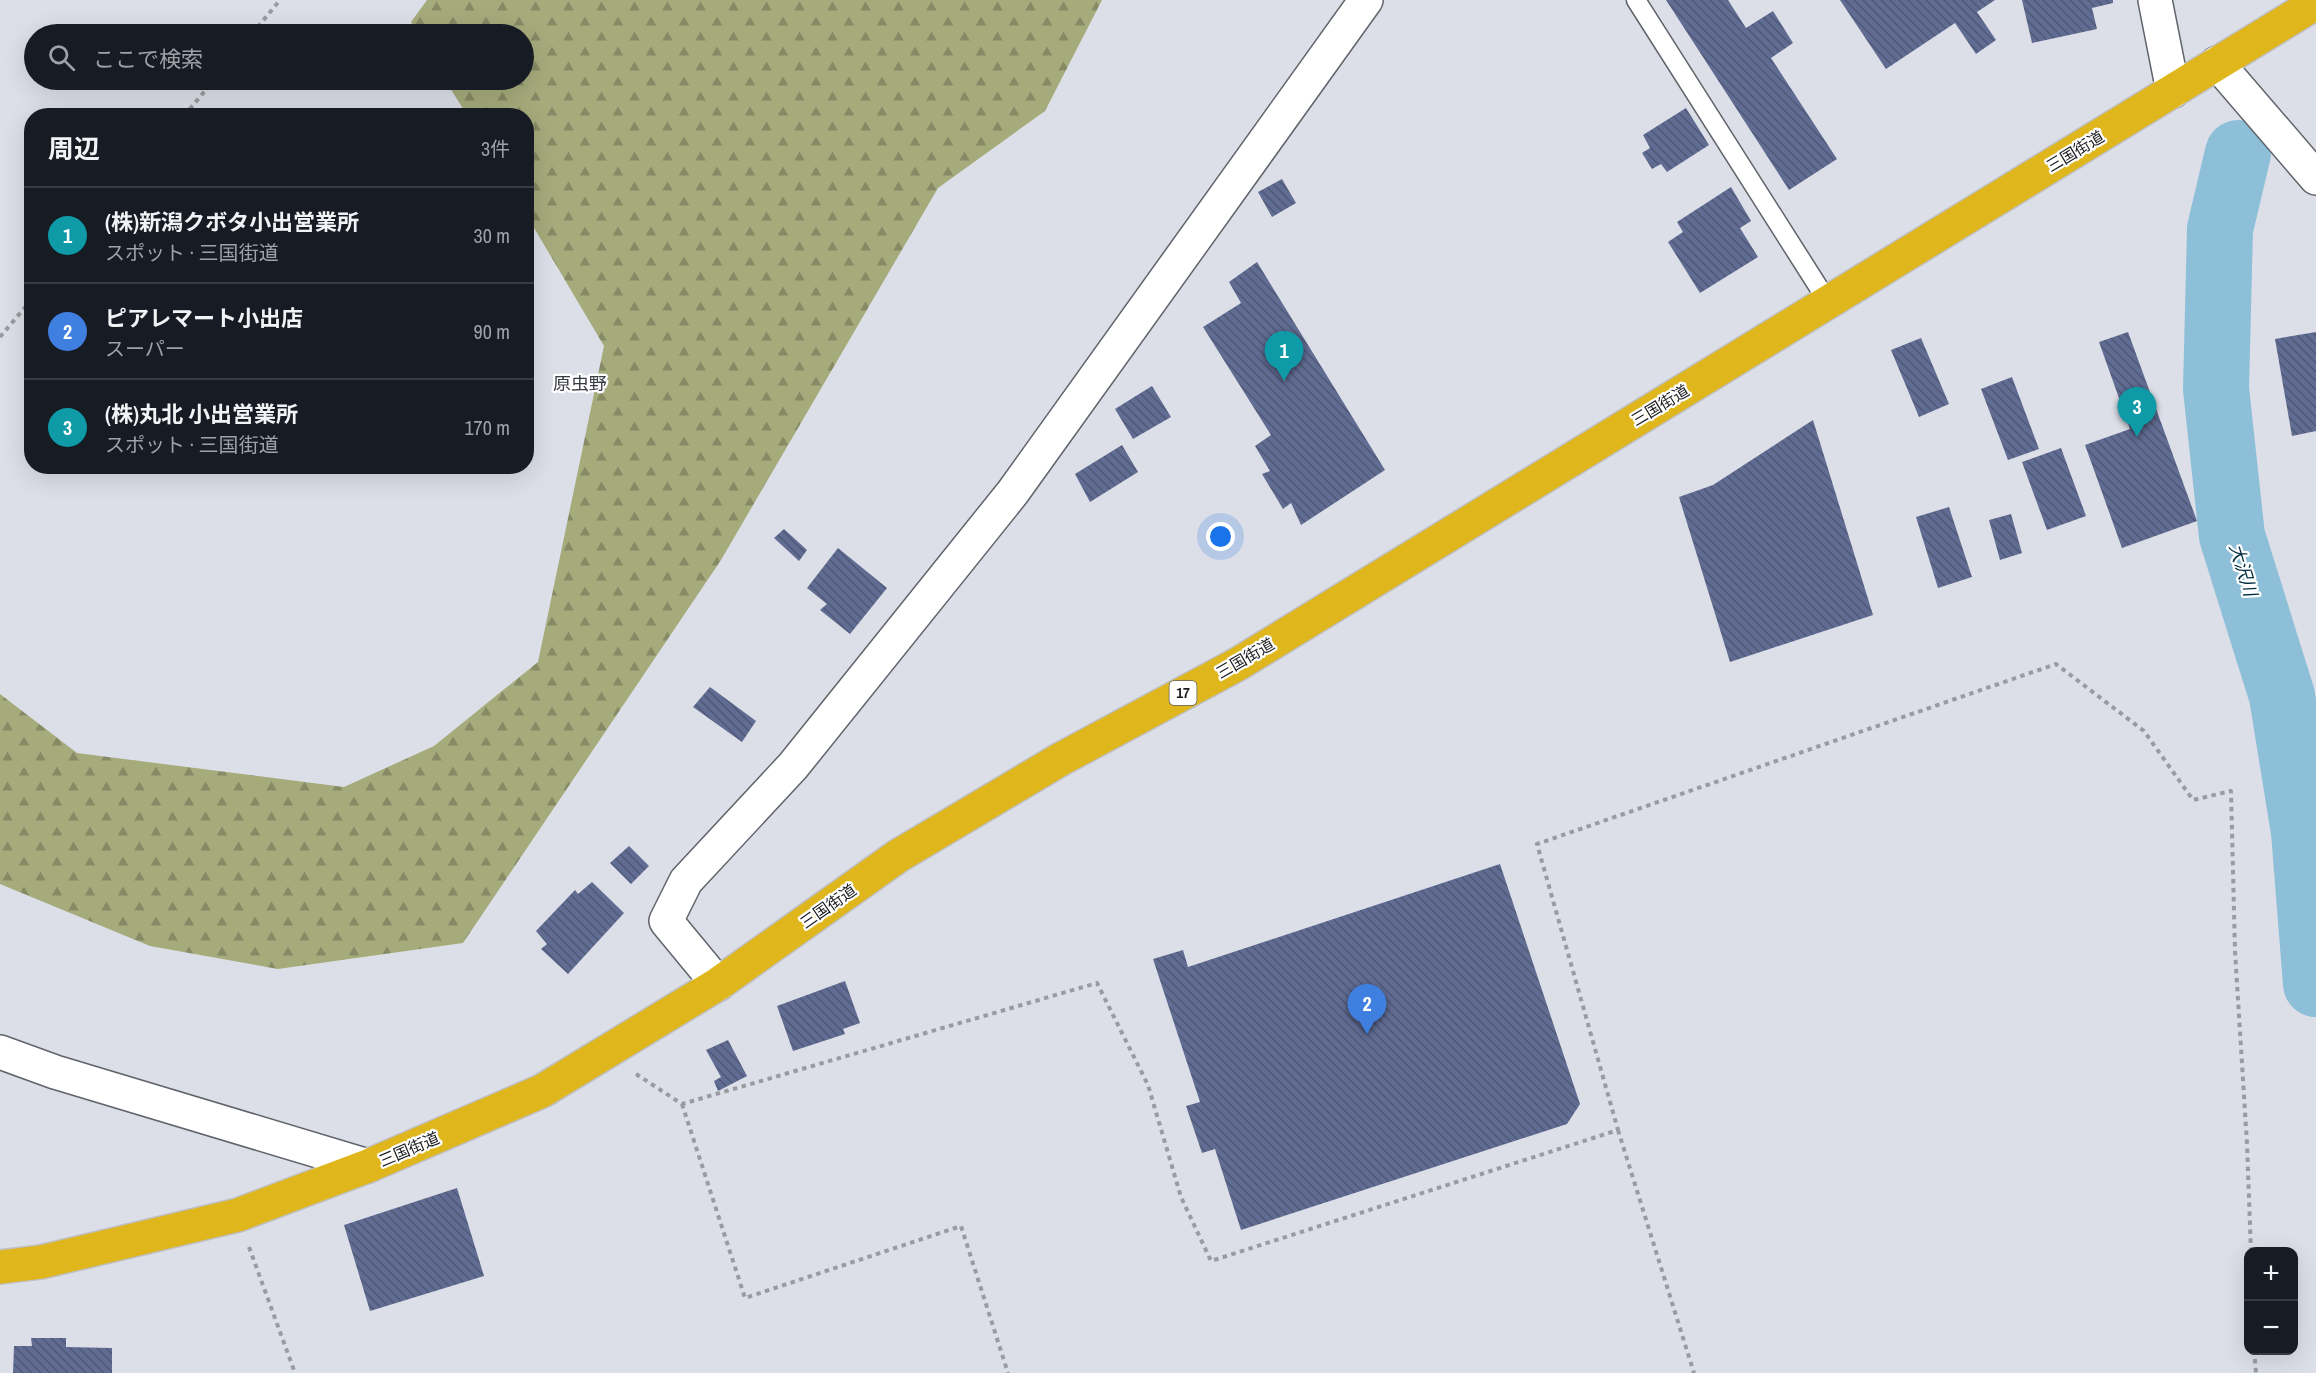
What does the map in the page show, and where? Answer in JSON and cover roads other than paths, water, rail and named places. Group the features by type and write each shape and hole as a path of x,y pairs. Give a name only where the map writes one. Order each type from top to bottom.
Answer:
{"highway":[{"name":"三国街道","path":"0,1267 41,1262 238,1215 368,1166 542,1091 718,984 898,856 1061,759 1238,663 2316,3"}],"street":[{"path":"718,984 666,921 686,881 793,766 1013,492 1366,0"},
{"path":"2155,0 2173,91"},
{"path":"2217,63 2316,178"},
{"path":"0,1052 55,1072 368,1166"}],"lane":[{"path":"1636,0 1828,302"}],"waterway":[{"name":"大沢川","path":"2238,153 2220,229 2216,389 2232,536 2282,696 2304,832 2316,984"}],"place":[{"name":"(株)新潟クボタ小出営業所","path":"1284,381"},
{"name":"(株)丸北 小出営業所","path":"2137,437"},
{"name":"ピアレマート小出店","path":"1367,1034"}],"district":[{"name":"原虫野","path":"580,384"}]}
